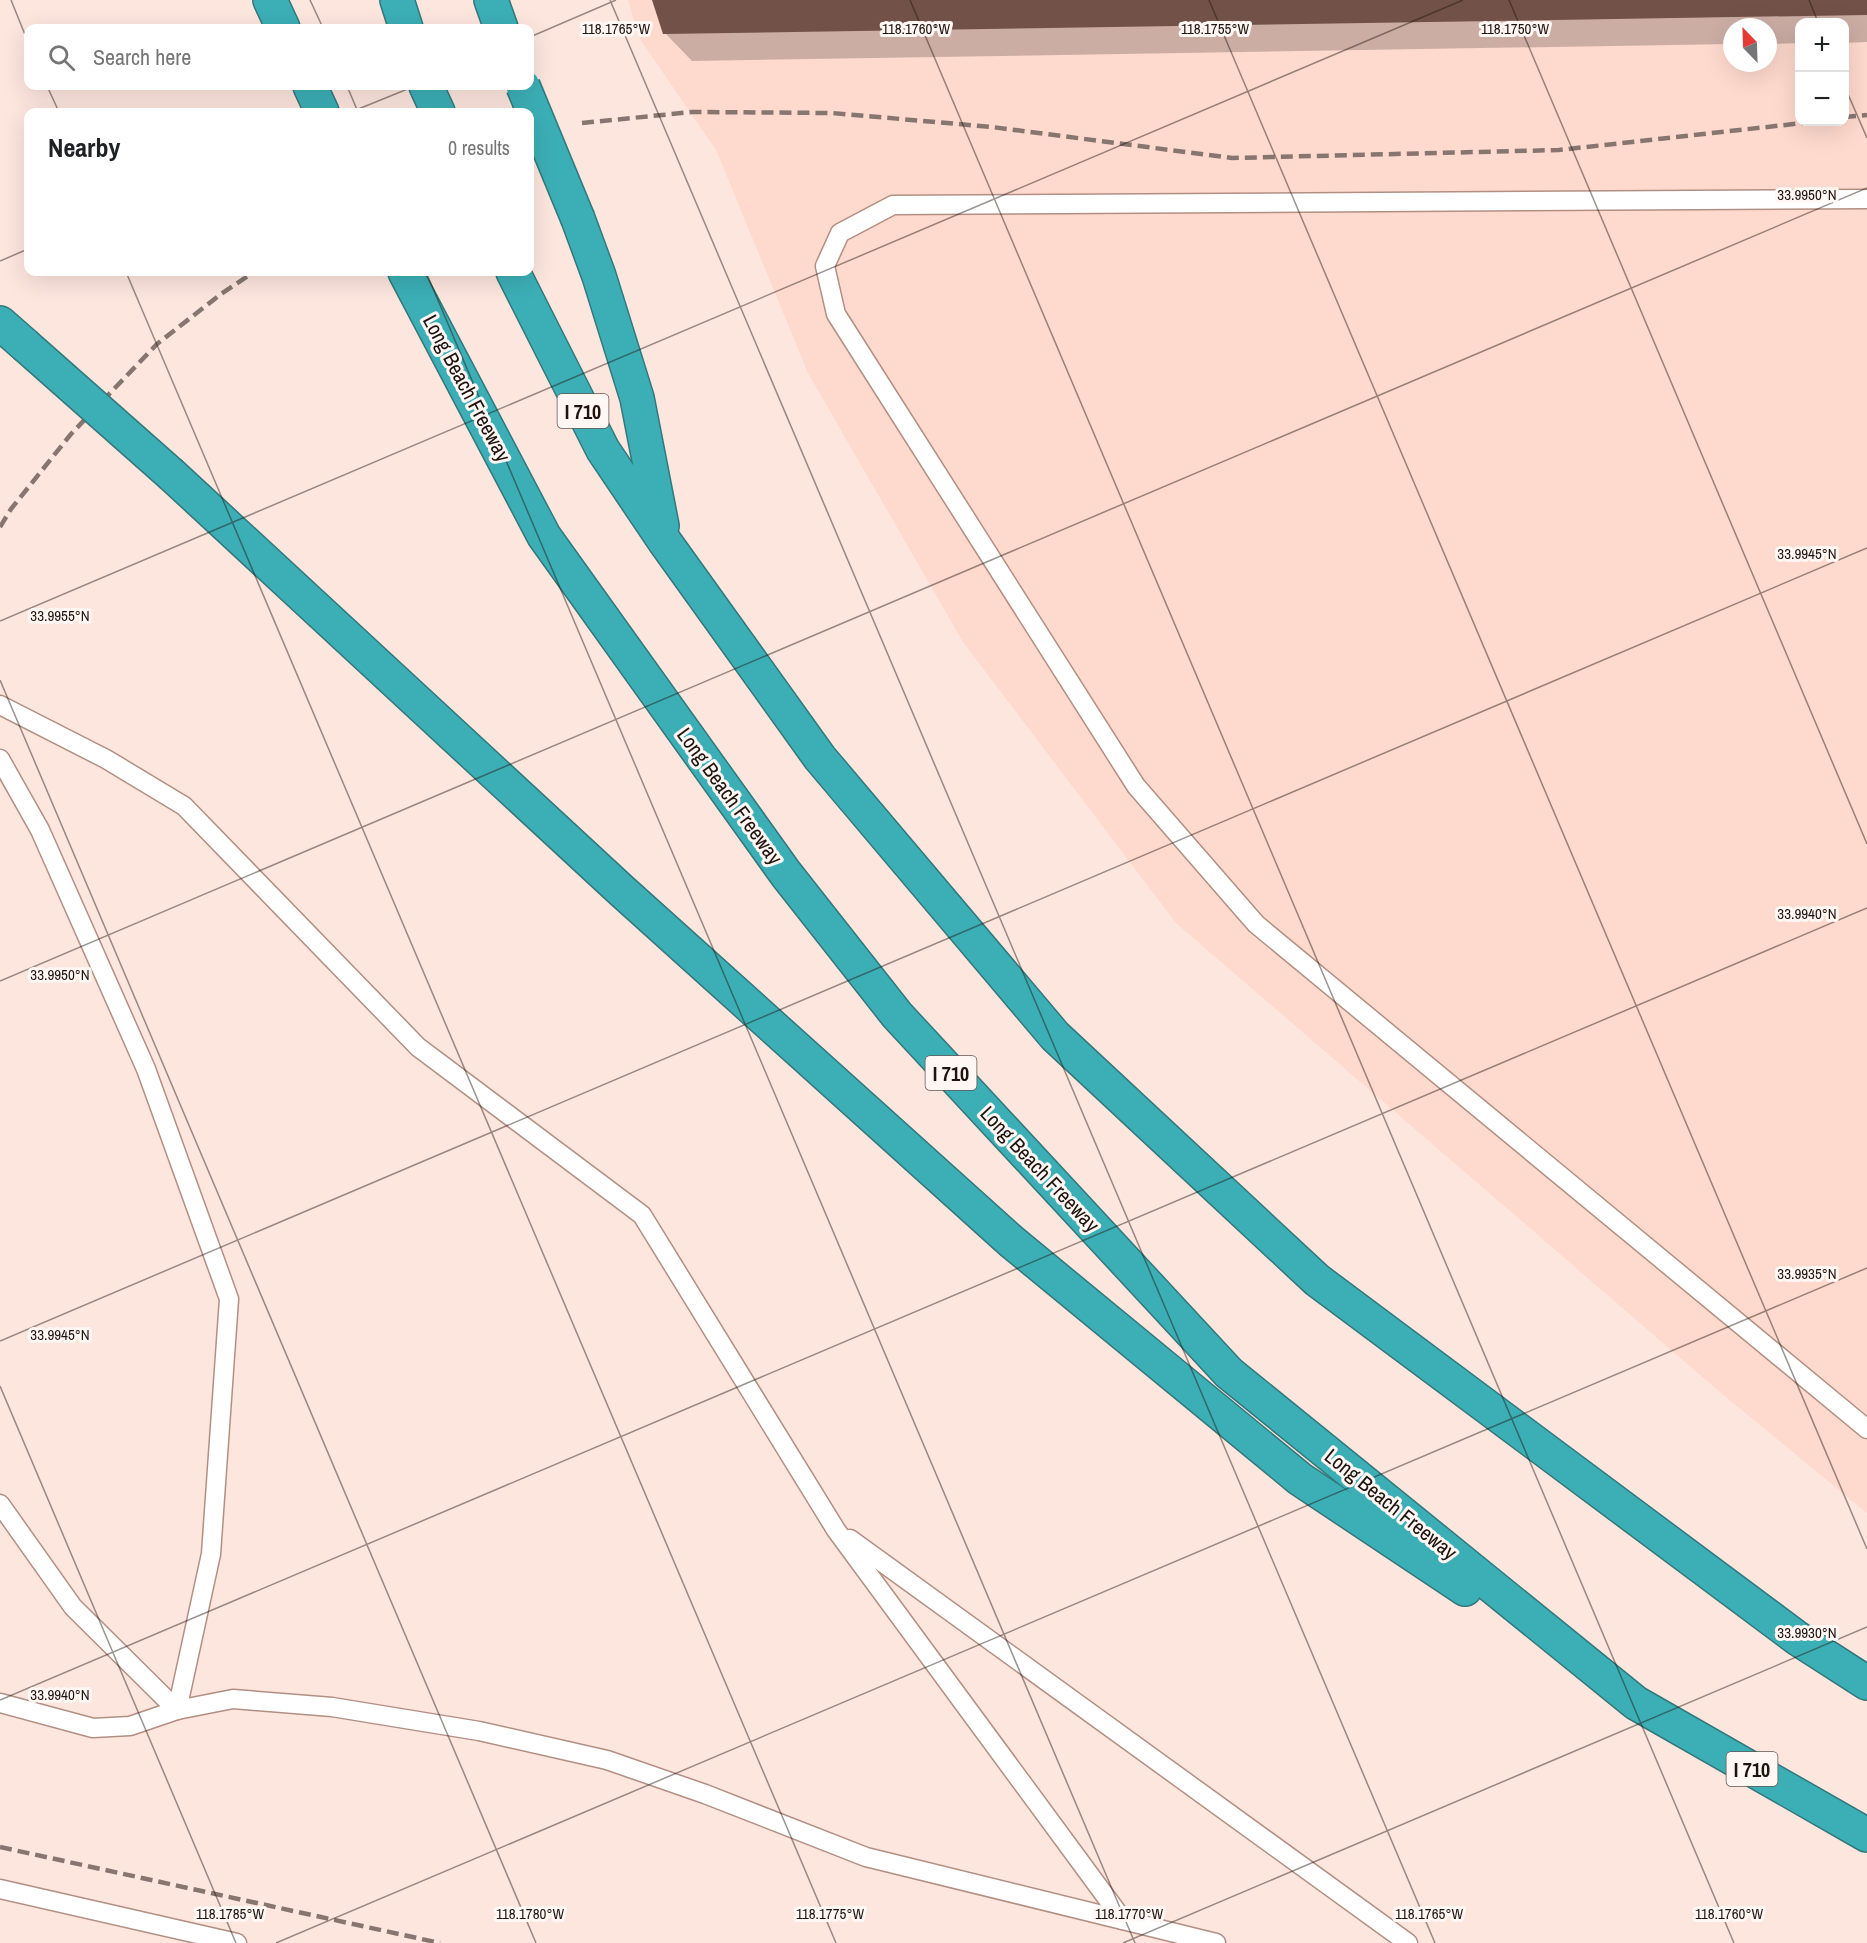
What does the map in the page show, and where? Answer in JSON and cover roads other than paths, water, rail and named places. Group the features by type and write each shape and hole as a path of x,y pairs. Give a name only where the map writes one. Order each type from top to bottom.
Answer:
{"highway":[{"path":"397,0 405,24"},
{"path":"491,0 500,24"},
{"path":"312,90 320,108"},
{"path":"428,90 436,108"},
{"path":"525,90 532,108"},
{"path":"534,113 599,276 637,398 665,542"},
{"name":"Long Beach Freeway","path":"407,276 544,536 786,874 897,1015 1229,1373 1636,1703 1867,1835"},
{"name":"I 710","path":"515,276 603,450 665,542 820,758 1055,1036 1317,1280 1797,1638 1867,1683"},
{"path":"0,323 172,475 622,891 1012,1242 1300,1479 1636,1703"}],"lane":[{"path":"1866,1427 1256,924 1136,786 836,314 825,266 840,233 893,205 1867,199"},
{"path":"0,705 106,759 184,806 418,1047 642,1215 836,1530 1123,1920"},
{"path":"0,759 40,830 146,1069 230,1299 211,1554 177,1710"},
{"path":"0,1504 73,1607 177,1710"},
{"path":"836,1530 1408,1943"},
{"path":"0,1703 93,1728 130,1726 177,1710 233,1699 332,1707 491,1733 607,1760 705,1794 866,1857 1216,1943"},
{"path":"0,1888 237,1943"}],"railway":[{"path":"582,123 692,112 832,113 992,127 1232,158 1559,150 1795,124"},
{"path":"1849,117 1867,115"},
{"path":"0,527 11,509 71,434 157,344 248,276"},
{"path":"0,1847 440,1943"}]}
